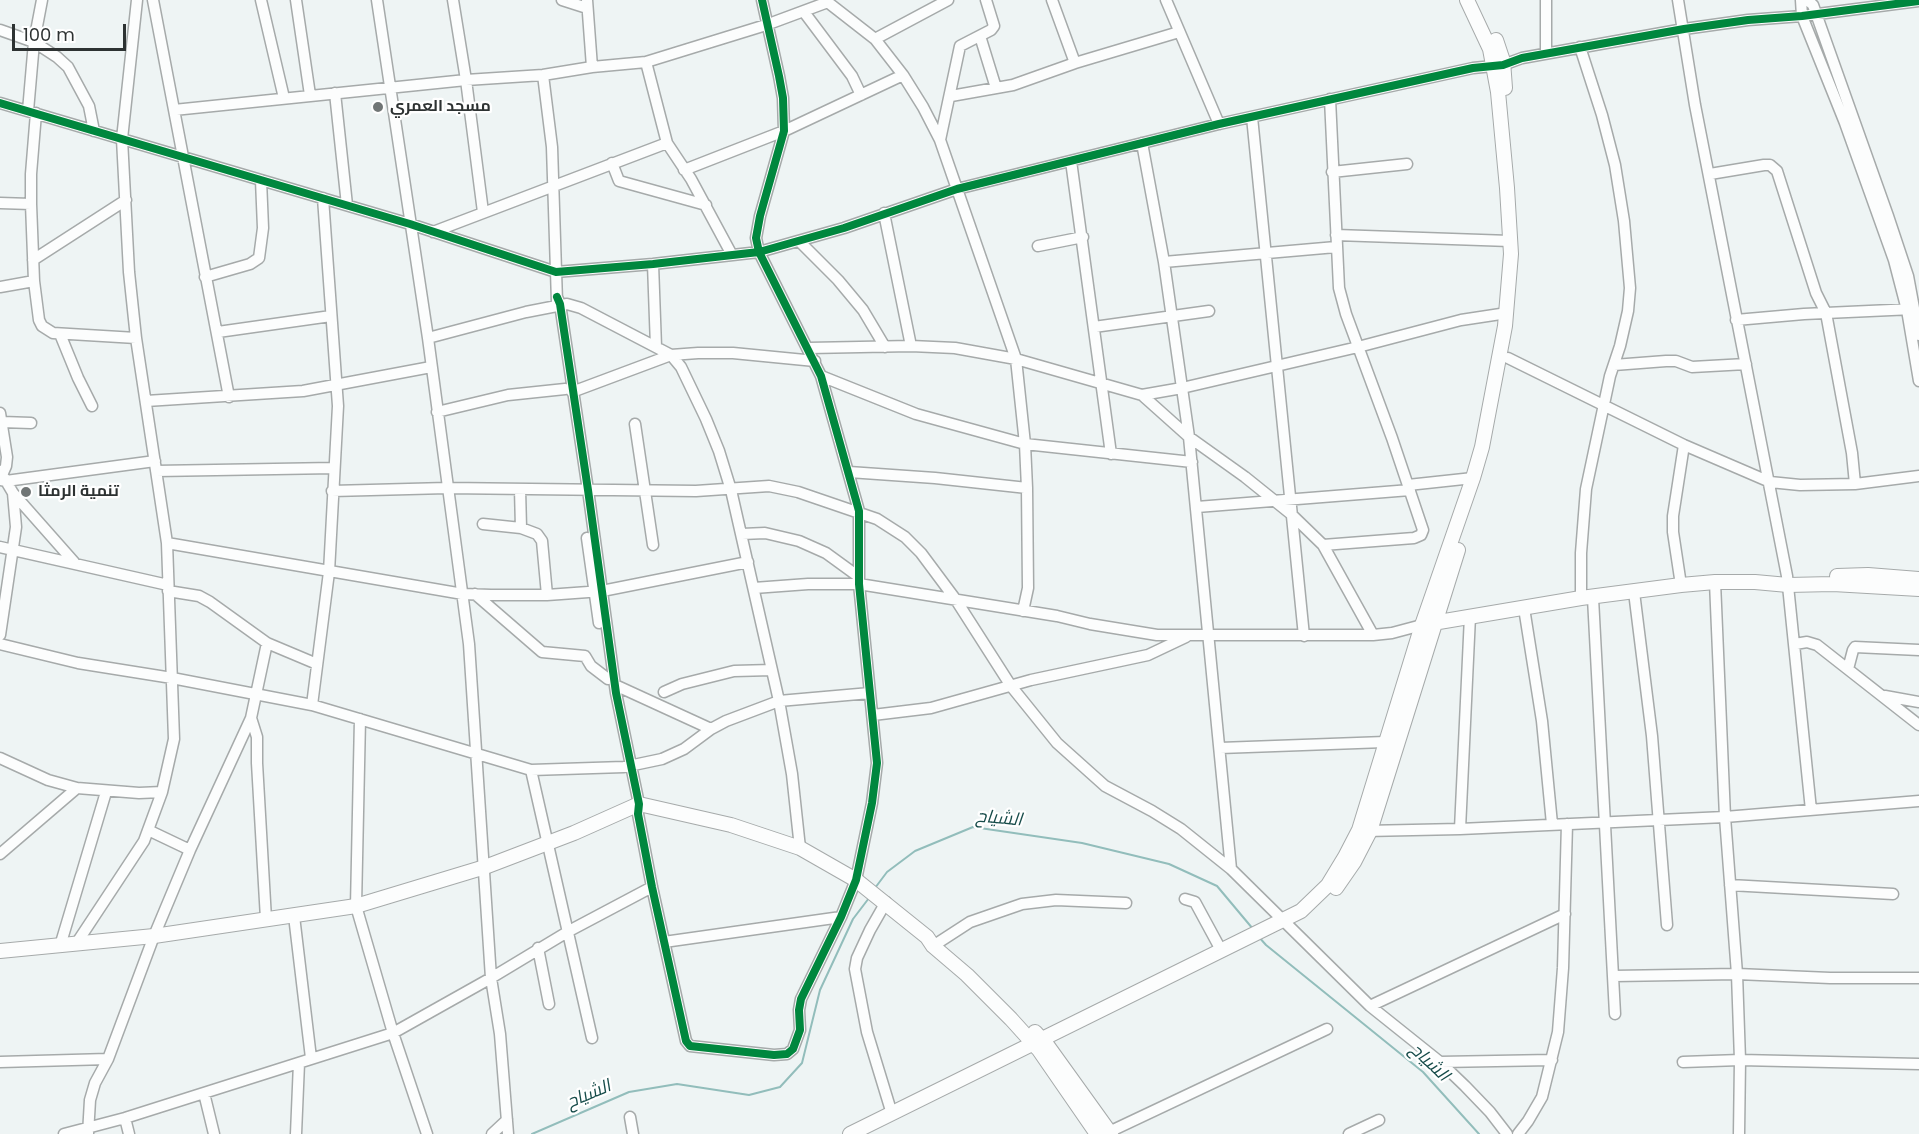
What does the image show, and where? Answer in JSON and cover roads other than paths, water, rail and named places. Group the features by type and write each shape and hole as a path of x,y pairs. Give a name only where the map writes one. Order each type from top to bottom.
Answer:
{"main road":[{"path":"1467,0 1497,62"},
{"path":"1364,830 1385,742 1428,624 1444,597 1494,434 1508,358 1517,276 1500,116 1495,37 1476,0"},
{"path":"850,1134 1280,926 1301,911 1328,885 1364,830 1473,478 1492,400 1507,313 1512,233"},
{"path":"1428,624 1681,585 1868,575 1919,579"},
{"path":"1787,581 1919,589"},
{"path":"1444,597 1452,609 1466,617"},
{"path":"0,951 154,936 356,906 485,867 636,808 731,825 800,848 859,883 987,983 1040,1044 1106,1133"},
{"path":"870,1134 1221,950 1251,939"}],"street":[{"path":"42,0 34,42 31,174 34,281 39,320 46,329 60,334 136,338"},
{"path":"76,944 144,841 162,792 174,739 167,543 136,338 129,272 122,139 137,0"},
{"path":"153,0 229,397"},
{"path":"261,0 285,98"},
{"path":"296,0 310,95"},
{"path":"376,0 428,338 469,644 491,978 500,1034 508,1134"},
{"path":"453,0 483,212"},
{"path":"562,0 587,4 592,67"},
{"path":"543,75 551,128 558,302 611,682 652,887 687,1044 787,1054 793,1049 801,1026 798,1010 801,999 859,883 875,784 877,753 859,580 859,511 821,376 759,252 757,229 784,131 783,98 762,0"},
{"path":"875,39 948,0"},
{"path":"940,140 960,46 991,30 994,26 986,0"},
{"path":"1052,0 1075,63"},
{"path":"1166,0 1219,124"},
{"path":"1546,0 1546,53"},
{"path":"1678,0 1695,105 1770,482 1787,581 1811,810"},
{"path":"1801,0 1802,15 1914,309 1919,381"},
{"path":"1807,0 1813,5 1888,216 1908,276 1919,334"},
{"path":"174,110 466,80 543,75 592,67 646,62 766,25 804,12 827,1 875,39 903,75 940,140 1016,359 1027,488 1028,588 1023,610"},
{"path":"0,103 410,224 556,272 759,252 957,189 1219,124 1497,62 1684,29 1919,1"},
{"path":"804,12 852,76 861,95"},
{"path":"0,30 34,42 68,67 89,106 94,130"},
{"path":"951,96 1036,78 1075,63 1179,32"},
{"path":"980,36 996,88"},
{"path":"1580,47 1615,165 1629,265 1628,311 1603,407 1586,489 1581,553 1587,598 1606,822 1615,1014"},
{"path":"646,62 667,143 706,205 732,255"},
{"path":"684,170 784,131 903,75"},
{"path":"335,93 346,205"},
{"path":"1323,545 1419,536 1423,530 1339,288 1330,99"},
{"path":"1252,117 1304,636"},
{"path":"433,232 667,143"},
{"path":"1142,143 1164,262 1190,437 1231,869"},
{"path":"1071,161 1111,454"},
{"path":"612,163 619,181 706,205"},
{"path":"1332,172 1407,164"},
{"path":"1710,174 1764,165 1774,167 1816,292 1826,313 1852,453 1855,484"},
{"path":"205,277 250,264 259,258 263,228 261,180"},
{"path":"312,705 329,572 337,386 323,198"},
{"path":"33,260 126,200"},
{"path":"0,203 31,204"},
{"path":"884,213 911,346"},
{"path":"1336,235 1512,233"},
{"path":"1038,246 1083,237"},
{"path":"799,241 838,280 863,310 885,347"},
{"path":"1164,262 1336,247"},
{"path":"653,264 656,347"},
{"path":"0,287 34,281"},
{"path":"428,338 558,302 581,308 671,355 690,382 719,451 731,490 779,700 792,774 800,848"},
{"path":"1736,320 1914,309"},
{"path":"1094,327 1209,311"},
{"path":"809,348 911,346 955,348 1016,359 1142,395 1182,388 1358,347 1461,320 1507,313"},
{"path":"218,332 332,316"},
{"path":"60,334 92,406"},
{"path":"437,412 508,396 569,391 671,355 733,353 815,361"},
{"path":"1508,358 1603,407 1770,482 1800,485 1855,484 1919,476"},
{"path":"1614,365 1666,361 1676,361 1692,367 1746,364"},
{"path":"146,401 303,392 431,367"},
{"path":"821,376 916,414 1025,444 1192,462"},
{"path":"1142,395 1190,437 1291,514 1323,545 1373,635"},
{"path":"2,477 7,457 1,418 31,423"},
{"path":"635,424 653,545"},
{"path":"1681,585 1673,532 1673,516 1684,445"},
{"path":"2,477 155,466 334,468"},
{"path":"849,472 1027,488"},
{"path":"2,477 13,493 74,562"},
{"path":"1197,507 1276,502 1473,478"},
{"path":"332,491 447,488 644,491 781,487 859,511 877,519 905,537 921,553 956,600 1011,686 1057,743 1094,778 1181,829 1231,869 1280,926 1370,1006 1440,1062 1490,1112 1507,1134"},
{"path":"520,489 521,528"},
{"path":"0,635 14,551 16,516 13,493"},
{"path":"483,524 521,528 537,534 542,541 547,596"},
{"path":"741,534 765,533 799,541 826,553 859,580"},
{"path":"167,543 463,594 547,596 598,592 748,562"},
{"path":"0,547 74,562 199,596 267,643 317,664"},
{"path":"754,588 859,580 1139,633 1188,636 1208,634 1373,635 1428,624"},
{"path":"1715,582 1725,817 1737,974 1740,1060 1739,1134"},
{"path":"1634,592 1652,736 1667,925"},
{"path":"475,594 542,652 585,656 591,666 611,682 711,729"},
{"path":"1524,608 1542,720 1552,824"},
{"path":"1460,829 1466,617"},
{"path":"873,715 931,708 1031,680 1148,654 1188,636"},
{"path":"1795,644 1806,642 1817,645 1919,725"},
{"path":"88,1131 92,1092 108,1059 154,936 190,850 251,718 267,643"},
{"path":"0,644 78,663 172,678 312,705 531,770 627,767 672,756 711,729 741,714 779,700 870,693"},
{"path":"1848,669 1855,647 1919,650"},
{"path":"664,692 682,684 734,671 772,670"},
{"path":"1881,696 1919,702"},
{"path":"251,718 257,737 266,919"},
{"path":"360,719 356,906 393,1033 427,1134"},
{"path":"1220,748 1385,742"},
{"path":"0,758 48,780 77,788 106,792 162,792"},
{"path":"531,770 592,1038"},
{"path":"0,854 77,788"},
{"path":"60,946 106,792"},
{"path":"1364,830 1460,829 1658,818 1725,817 1919,801"},
{"path":"1519,1133 1542,1097 1558,1032 1568,824"},
{"path":"148,830 190,850"},
{"path":"1730,885 1893,894"},
{"path":"64,1134 88,1131 393,1033 491,978 538,948 652,887"},
{"path":"933,941 970,922 1022,904 1056,900 1126,903"},
{"path":"1185,900 1195,902 1221,950"},
{"path":"884,901 857,958 855,969 867,1032 892,1114"},
{"path":"1370,1006 1565,914"},
{"path":"294,916 311,1058"},
{"path":"664,942 841,917"},
{"path":"538,948 549,1004"},
{"path":"1614,976 1737,974 1830,978 1919,978"},
{"path":"1106,1133 1328,1029"},
{"path":"0,1062 108,1059"},
{"path":"1440,1062 1552,1060"},
{"path":"1683,1062 1740,1060 1919,1064"},
{"path":"296,1134 299,1063"},
{"path":"204,1094 214,1134"},
{"path":"630,1117 633,1134"},
{"path":"125,1118 129,1134"},
{"path":"492,1134 507,1120"},
{"path":"1349,1134 1379,1120"},
{"path":"1519,1133 1533,1134"}],"waterway":[{"name":"الشياح","path":"875,888 887,872 915,851 973,827 1082,843 1169,864 1217,886 1253,929"},
{"name":"الشياح","path":"532,1134 629,1092 677,1084 749,1095 780,1087 802,1063 820,990 853,919 869,898"},
{"name":"الشياح","path":"1258,936 1266,945 1423,1072 1479,1134"}],"place":[{"name":"مسجد العمري","path":"378,107"},
{"name":"تنمية الرمثا","path":"26,492"}]}
